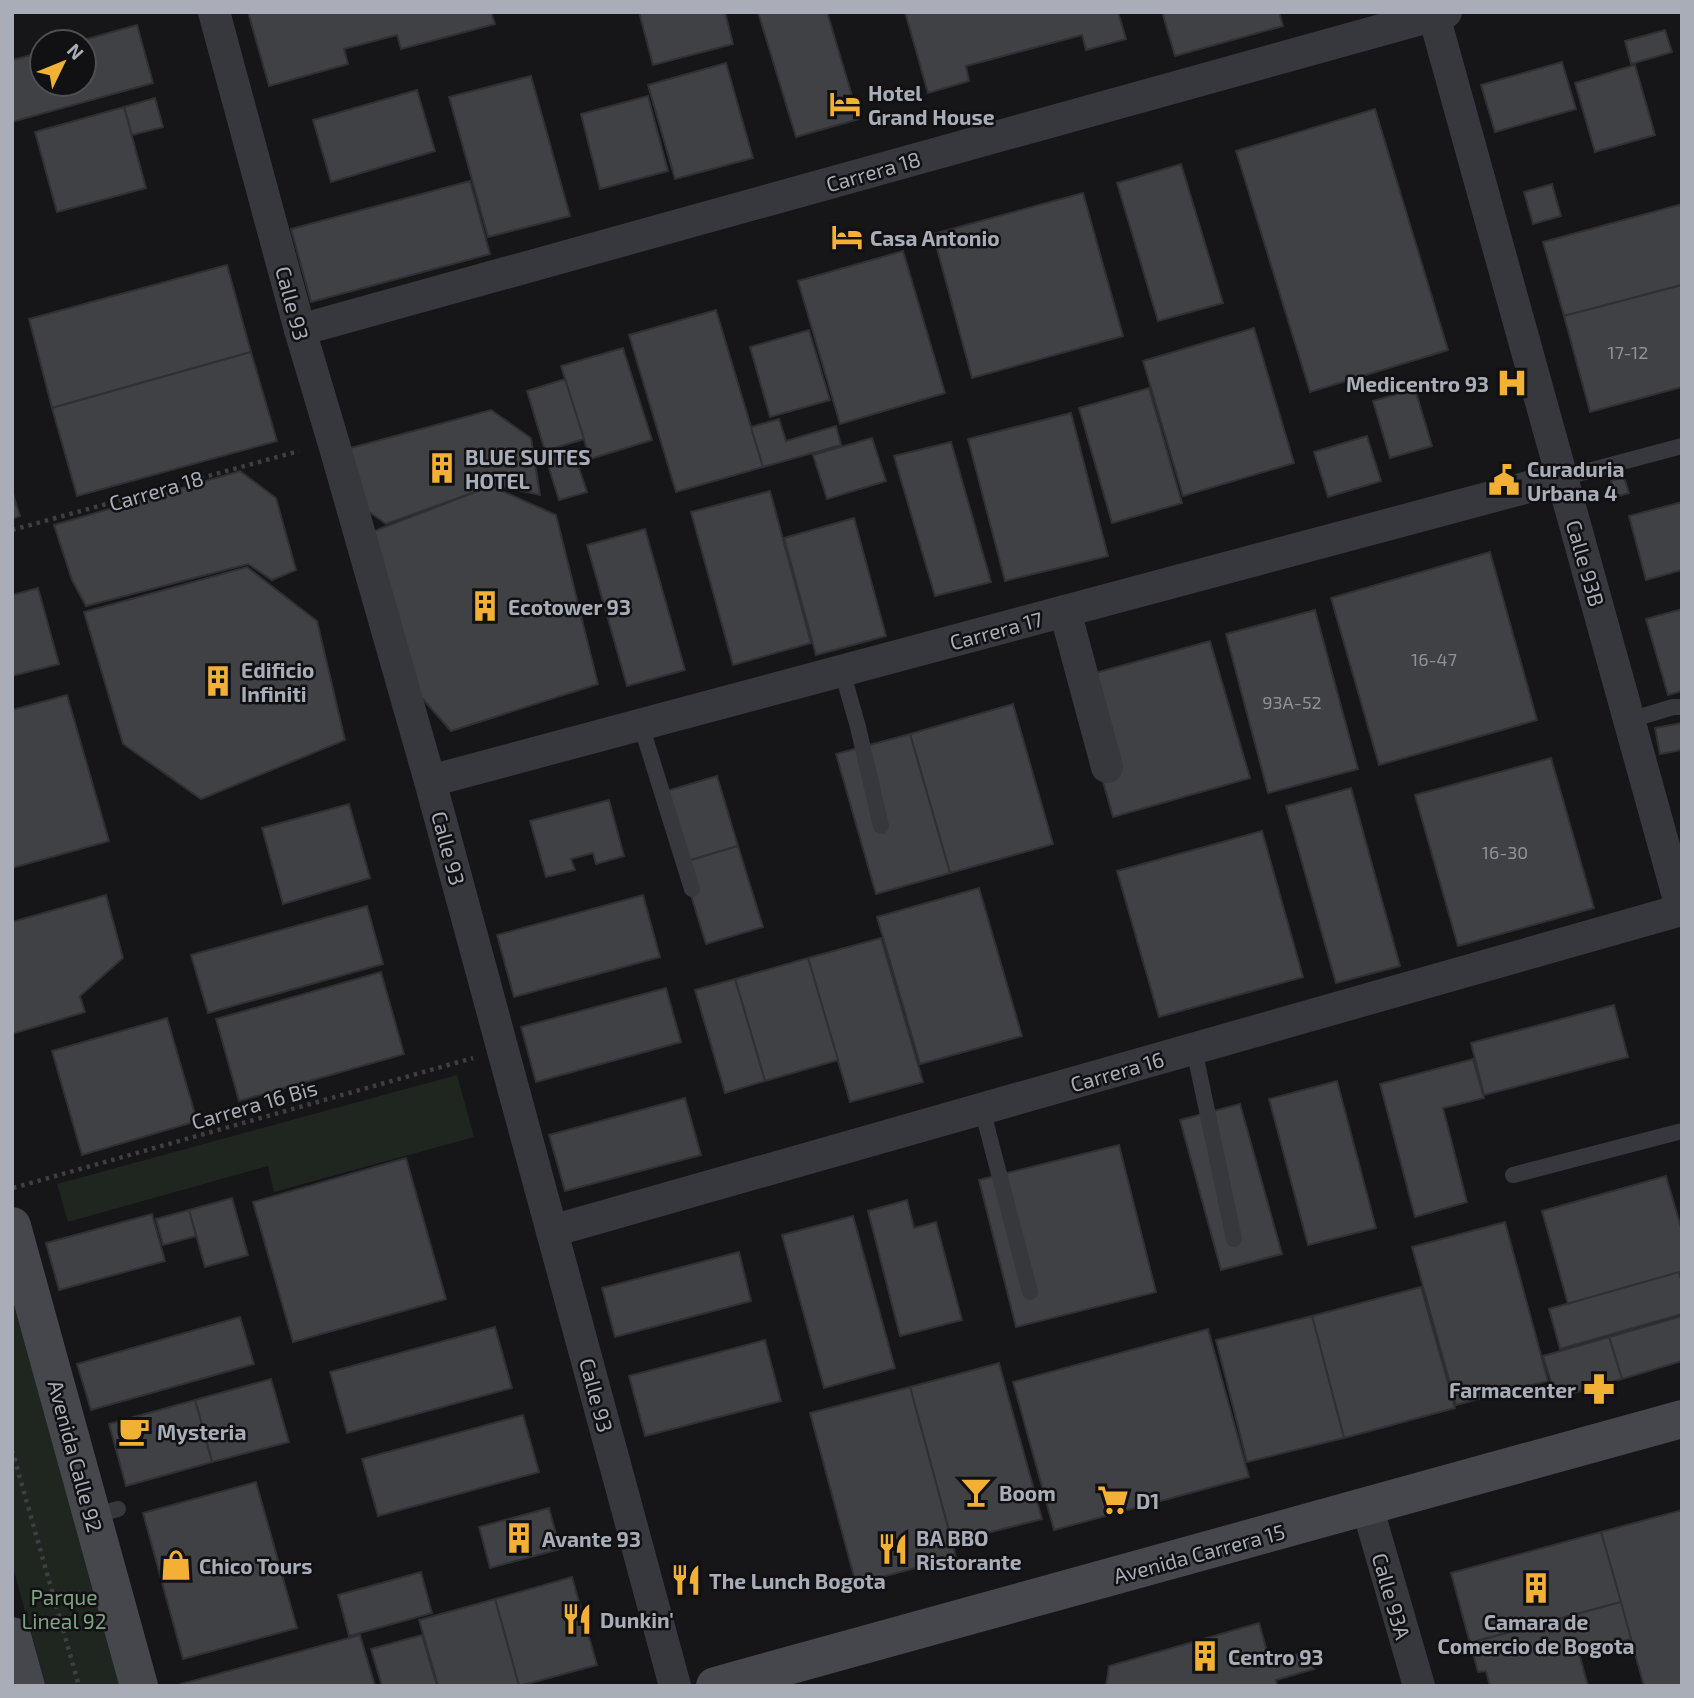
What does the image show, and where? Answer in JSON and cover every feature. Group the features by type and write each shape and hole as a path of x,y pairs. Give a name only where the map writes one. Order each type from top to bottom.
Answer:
{"main road":[{"name":"Avenida Calle 92","path":"12,1226 105,1512 139,1686"},
{"name":"Avenida Carrera 15","path":"715,1686 1682,1419"},
{"path":"12,1636 26,1686"}],"street":[{"name":"Calle 93","path":"214,12 300,330 430,781 675,1686"},
{"name":"Carrera 18","path":"300,330 1437,13"},
{"name":"Calle 93B","path":"1437,13 1682,911"},
{"name":"Carrera 17","path":"430,781 1562,478"},
{"path":"1065,611 1107,767"},
{"name":"Carrera 16","path":"552,1231 1682,911"},
{"name":"Calle 93A","path":"1367,1506 1419,1686"}],"lane":[{"path":"1562,478 1682,446"},
{"path":"842,671 859,727 881,826"},
{"path":"1630,720 1673,707 1682,707"},
{"path":"641,725 692,889"},
{"path":"1195,1049 1234,1239"},
{"path":"982,1109 1030,1292"},
{"path":"1513,1175 1682,1131"}],"path":[{"name":"Carrera 18","path":"12,530 299,451"},
{"name":"Carrera 16 Bis","path":"12,1188 503,1049"},
{"path":"12,1450 79,1686"}],"green space":[{"path":"457,1075 474,1137 274,1192 268,1166 68,1222 57,1184"},
{"name":"Parque Lineal 92","path":"12,1278 126,1686 46,1686 12,1564"}],"building":[{"path":"248,12 491,12 495,24 401,49 397,35 344,49 348,64 269,86"},
{"path":"639,12 725,12 733,44 653,65"},
{"path":"758,12 827,12 859,119 796,137"},
{"path":"905,12 1118,12 1126,39 1086,50 1082,35 966,66 969,81 928,93"},
{"path":"1162,12 1279,12 1283,26 1175,56"},
{"path":"137,25 153,83 12,122 12,60 28,56 28,98 98,98 98,36"},
{"path":"1665,30 1672,52 1631,64 1625,41"},
{"path":"1562,62 1576,109 1495,132 1481,85"},
{"path":"726,63 753,158 675,179 648,85"},
{"path":"1635,65 1655,135 1595,152 1575,83"},
{"path":"531,76 570,216 488,237 449,97"},
{"path":"417,90 435,151 331,182 313,120"},
{"path":"648,96 668,171 600,189 581,114"},
{"path":"155,98 163,127 132,135 124,107"},
{"path":"124,107 146,188 57,212 35,132"},
{"path":"1375,109 1448,350 1310,392 1236,151"},
{"path":"1181,164 1223,303 1158,321 1117,183"},
{"path":"470,181 490,254 311,302 291,229"},
{"path":"1552,184 1561,216 1533,224 1524,192"},
{"path":"1083,193 1123,336 972,378 933,234"},
{"path":"1682,204 1682,285 1564,316 1543,242"},
{"path":"903,251 945,393 840,424 798,281"},
{"path":"227,265 251,352 52,408 29,319"},
{"path":"1682,285 1682,387 1590,412 1564,316"},
{"path":"716,310 763,467 676,492 629,335"},
{"path":"1254,328 1294,463 1183,496 1143,361"},
{"path":"809,330 830,400 770,417 750,347"},
{"path":"623,348 652,440 590,459 561,366"},
{"path":"251,352 277,441 77,496 52,408"},
{"path":"565,379 584,439 545,451 527,391"},
{"path":"1149,388 1182,503 1112,523 1079,408"},
{"path":"1415,389 1432,446 1390,458 1373,401"},
{"name":"BLUE SUITES HOTEL","path":"491,410 531,438 540,495 494,485 386,524 357,503 343,450"},
{"path":"1071,413 1108,556 1005,581 968,439"},
{"path":"779,419 786,441 836,426 841,445 763,467 751,427"},
{"path":"1367,436 1381,481 1328,497 1314,452"},
{"path":"872,438 886,481 827,499 813,455"},
{"path":"951,442 991,582 935,596 894,456"},
{"path":"573,450 587,492 559,500 546,459"},
{"path":"240,471 276,498 296,570 272,580 248,564 86,606 72,580 54,525"},
{"path":"1624,477 1629,493 1615,497 1611,481"},
{"name":"Ecotower 93","path":"491,486 556,515 598,684 451,731 407,681 374,531"},
{"path":"12,491 20,516 12,519"},
{"path":"770,491 811,643 733,665 691,512"},
{"path":"1682,502 1682,570 1646,580 1629,516"},
{"path":"854,518 886,636 816,655 784,538"},
{"path":"645,529 685,670 627,686 587,545"},
{"path":"1490,552 1537,720 1379,765 1331,598"},
{"name":"Edificio Infiniti","path":"247,567 317,621 345,740 201,799 123,744 84,612"},
{"path":"38,588 59,664 12,676 12,595"},
{"path":"1682,609 1682,691 1668,695 1646,619"},
{"path":"1315,610 1358,769 1268,793 1226,634"},
{"path":"1210,641 1250,778 1113,817 1074,679"},
{"path":"67,695 109,841 12,868 12,710"},
{"path":"1013,704 1053,844 950,873 910,734"},
{"path":"1682,723 1682,750 1660,754 1655,728"},
{"path":"910,734 950,873 876,894 836,754"},
{"path":"1551,758 1594,908 1458,946 1415,795"},
{"path":"717,776 738,846 681,863 660,793"},
{"path":"1351,788 1400,966 1336,983 1286,806"},
{"path":"609,800 624,856 596,864 593,853 571,859 575,870 546,877 530,821"},
{"path":"349,804 370,878 283,904 262,828"},
{"path":"1262,831 1303,977 1159,1017 1117,871"},
{"path":"738,846 763,927 706,944 681,863"},
{"path":"979,888 1022,1036 920,1064 877,917"},
{"path":"106,895 123,958 80,996 85,1012 12,1034 12,922"},
{"path":"643,895 660,957 514,997 497,935"},
{"path":"367,906 383,964 208,1013 191,955"},
{"path":"881,938 923,1082 850,1102 808,958"},
{"path":"808,958 838,1060 765,1081 735,979"},
{"path":"381,972 404,1054 239,1101 216,1019"},
{"path":"735,979 765,1081 725,1093 695,990"},
{"path":"666,988 681,1042 536,1082 521,1027"},
{"path":"1614,1005 1628,1057 1484,1095 1471,1043"},
{"path":"167,1018 197,1121 82,1155 52,1051"},
{"path":"1473,1059 1484,1098 1443,1108 1467,1202 1415,1217 1380,1084"},
{"path":"1337,1081 1376,1228 1308,1245 1269,1099"},
{"path":"685,1098 701,1155 565,1191 549,1135"},
{"path":"1240,1104 1282,1254 1221,1270 1180,1120"},
{"path":"1119,1145 1156,1292 1016,1327 979,1180"},
{"path":"406,1158 446,1299 293,1342 253,1202"},
{"path":"1666,1176 1682,1231 1682,1272 1568,1304 1542,1211"},
{"path":"232,1198 248,1255 205,1267 189,1210"},
{"path":"907,1200 914,1228 936,1222 962,1320 900,1336 868,1211"},
{"path":"189,1210 196,1236 163,1245 156,1219"},
{"path":"152,1214 165,1261 59,1290 46,1243"},
{"path":"853,1216 895,1368 824,1388 782,1235"},
{"path":"1505,1222 1548,1381 1456,1405 1412,1247"},
{"path":"739,1252 751,1301 615,1337 602,1288"},
{"path":"1679,1272 1682,1282 1682,1314 1560,1349 1549,1309"},
{"path":"1421,1287 1455,1408 1344,1438 1312,1316"},
{"path":"1312,1316 1344,1438 1247,1462 1216,1340"},
{"path":"1682,1316 1682,1361 1622,1379 1609,1337"},
{"path":"240,1317 254,1364 91,1410 77,1364"},
{"path":"495,1327 512,1388 347,1433 330,1372"},
{"path":"1208,1329 1249,1477 1054,1530 1013,1382"},
{"path":"1609,1337 1622,1379 1556,1398 1543,1356"},
{"path":"765,1340 781,1401 645,1436 629,1376"},
{"path":"999,1363 1042,1519 952,1542 910,1387"},
{"path":"271,1379 289,1442 212,1462 195,1400"},
{"path":"910,1387 956,1557 856,1584 810,1413"},
{"path":"195,1400 212,1462 126,1486 109,1424"},
{"path":"523,1415 539,1472 378,1516 362,1459"},
{"path":"256,1482 297,1628 183,1659 143,1513"},
{"name":"Avante 93","path":"549,1508 560,1549 490,1568 479,1527"},
{"path":"1682,1510 1682,1685 1644,1686 1601,1532"},
{"name":"Camara de Comercio de Bogota","path":"1601,1532 1621,1602 1470,1643 1451,1573"},
{"path":"421,1572 432,1613 349,1636 338,1595"},
{"path":"572,1577 597,1665 519,1686 495,1599"},
{"path":"495,1599 519,1686 438,1686 419,1620"},
{"path":"1621,1602 1631,1639 1579,1653 1588,1686 1490,1686 1486,1671 1478,1672 1470,1643"},
{"name":"Centro 93","path":"1259,1623 1270,1662 1309,1651 1314,1669 1276,1680 1277,1686 1106,1686 1109,1666"},
{"path":"360,1635 375,1686 174,1686"},
{"path":"422,1635 437,1686 382,1686 371,1649"}],"place":[{"name":"Hotel Grand House","path":"845,104"},
{"name":"Casa Antonio","path":"847,237"},
{"name":"Medicentro 93","path":"1512,383"},
{"name":"BLUE SUITES HOTEL","path":"442,468"},
{"name":"Curaduria Urbana 4","path":"1504,480"},
{"name":"Ecotower 93","path":"485,606"},
{"name":"Edificio Infiniti","path":"218,681"},
{"name":"Farmacenter","path":"1599,1389"},
{"name":"Mysteria","path":"134,1431"},
{"name":"Boom","path":"976,1492"},
{"name":"D1","path":"1113,1500"},
{"name":"Avante 93","path":"519,1538"},
{"name":"BA BBO Ristorante","path":"893,1549"},
{"name":"Chico Tours","path":"176,1565"},
{"name":"The Lunch Bogota","path":"686,1580"},
{"name":"Camara de Comercio de Bogota","path":"1536,1588"},
{"name":"Dunkin'","path":"577,1619"},
{"name":"Centro 93","path":"1205,1656"}]}
